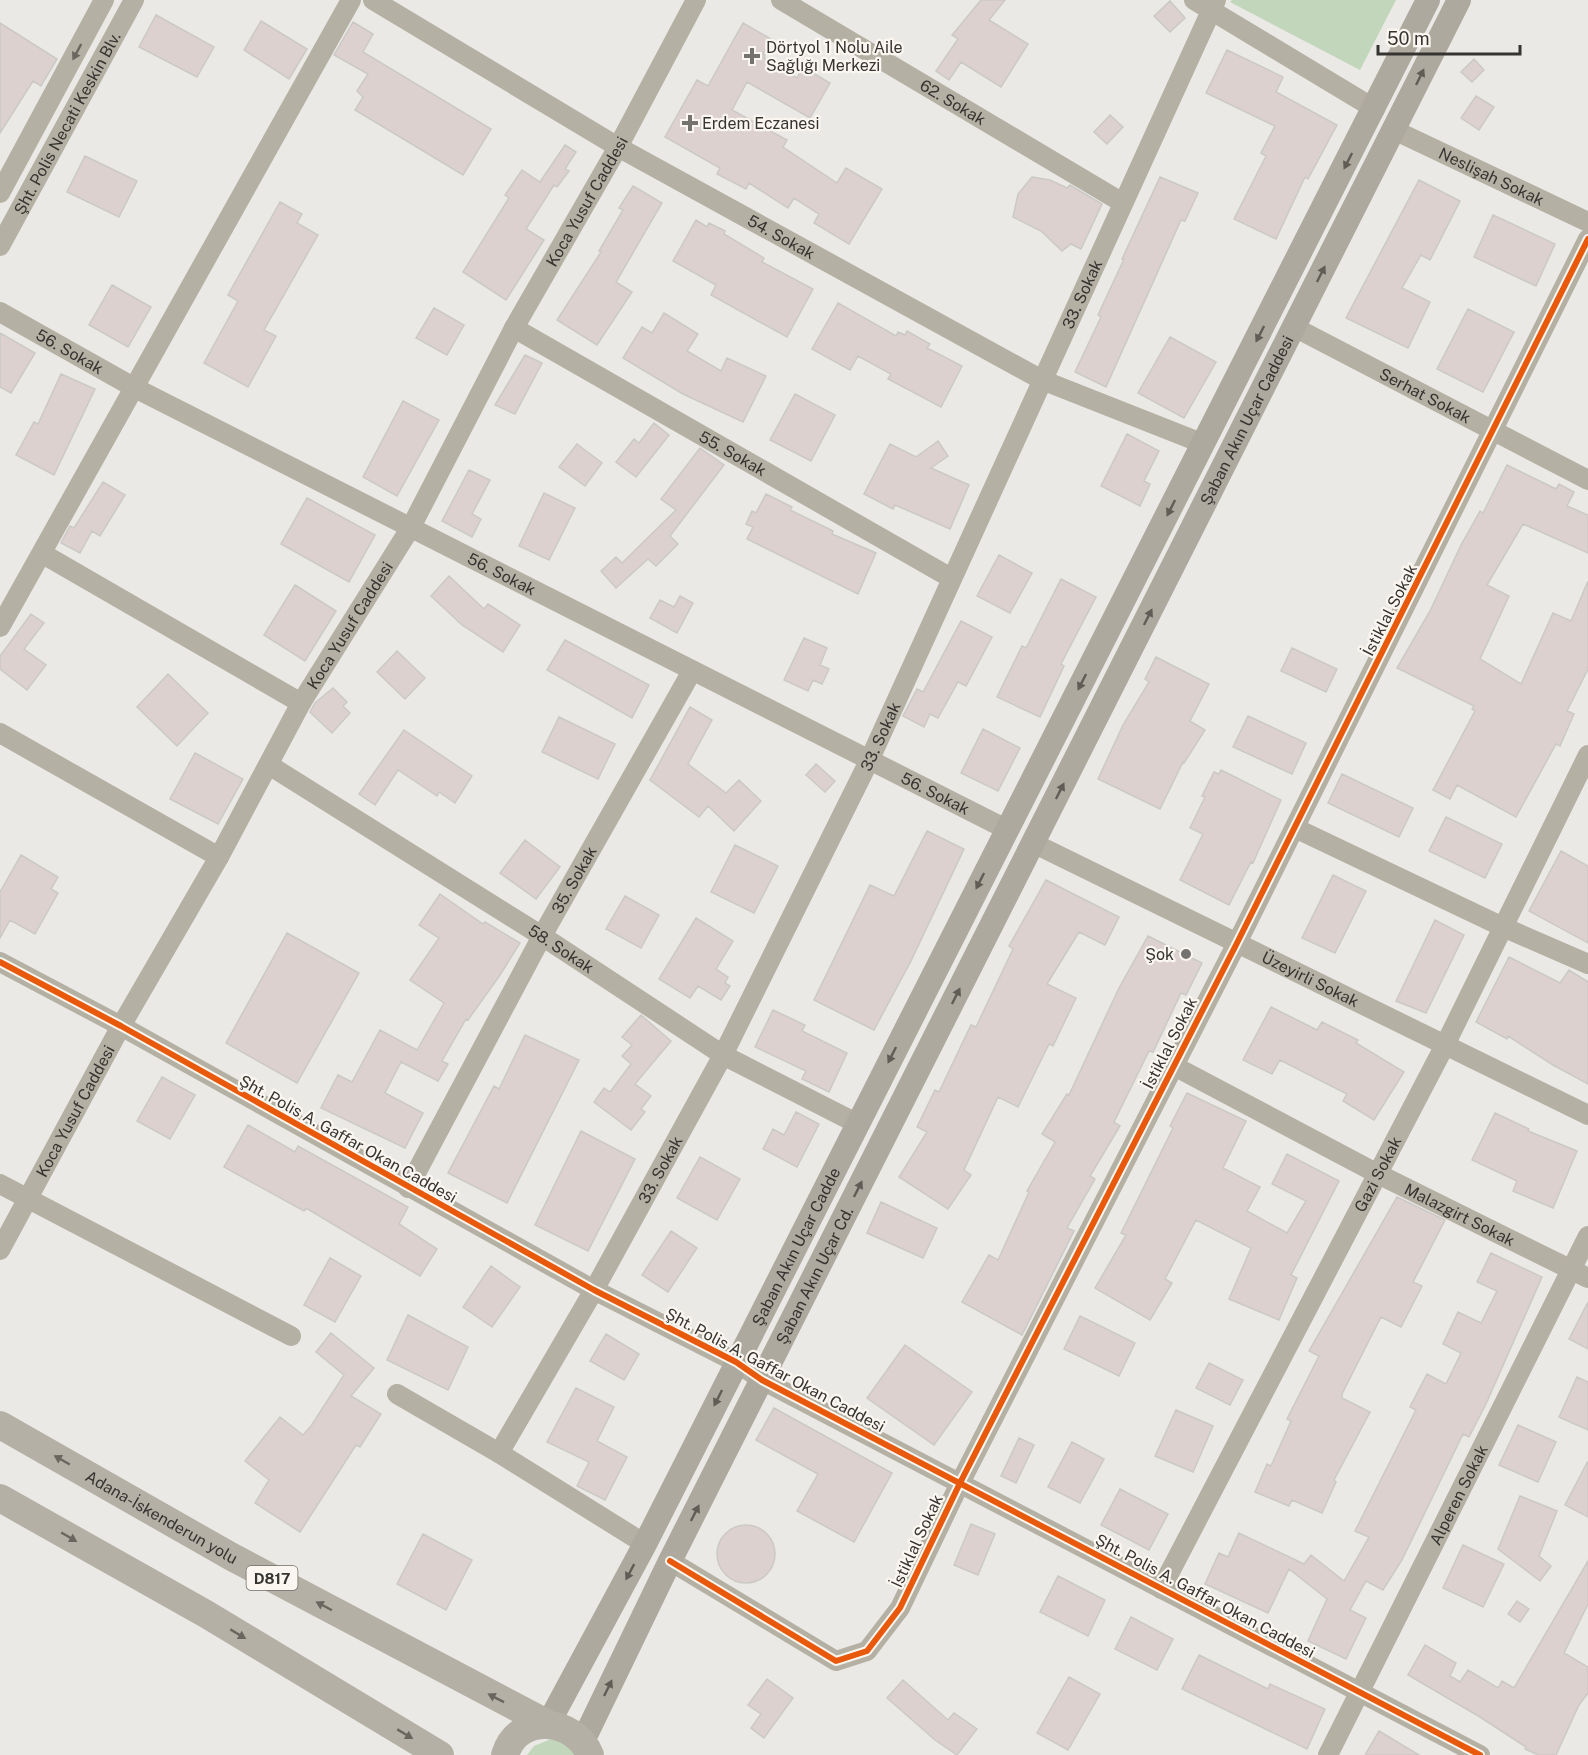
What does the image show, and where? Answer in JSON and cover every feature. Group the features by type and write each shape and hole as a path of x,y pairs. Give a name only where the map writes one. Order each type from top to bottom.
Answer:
{"highway":[{"name":"Adana-İskenderun yolu","path":"0,1425 232,1557 548,1724 572,1731 586,1748"},
{"path":"0,1498 206,1614 440,1755"},
{"path":"505,1755 515,1737 528,1728 548,1724"},
{"path":"586,1748 608,1755"}],"main road":[{"name":"Şaban Akın Uçar Caddesi","path":"1006,829 1375,109 1428,0"},
{"name":"Şaban Akın Uçar Caddesi","path":"1034,843 1459,0"},
{"path":"1375,109 1394,129"},
{"path":"1006,829 1034,843"},
{"name":"Şaban Akın Uçar Cadde","path":"548,1724 645,1544 1006,829"},
{"name":"Şaban Akın Uçar Cd.","path":"586,1748 670,1561 1034,843"}],"street":[{"name":"Şht. Polis Necati Keskin Blv.","path":"0,194 104,0"},
{"name":"Şht. Polis Necati Keskin Blv.","path":"0,246 134,0"},
{"path":"0,627 43,554 351,0"},
{"name":"54. Sokak","path":"374,0 618,147 1042,380 1204,444"},
{"name":"Koca Yusuf Caddesi","path":"0,1250 121,1026 219,857 301,703 411,527 514,328 618,147 696,0"},
{"name":"62. Sokak","path":"781,0 1123,203"},
{"path":"1194,0 1214,5 1375,109"},
{"name":"33. Sokak","path":"499,1453 594,1290 723,1055 869,761 1214,5"},
{"name":"Neslişah Sokak","path":"1394,129 1588,222"},
{"name":"İstiklal Sokak","path":"670,1561 836,1661 867,1651 900,1608 960,1483 1295,828 1588,239"},
{"name":"56. Sokak","path":"0,312 135,388 1006,829"},
{"name":"Serhat Sokak","path":"1294,327 1588,480"},
{"name":"55. Sokak","path":"514,328 951,578"},
{"path":"43,554 301,703"},
{"name":"35. Sokak","path":"408,1188 542,936 692,670"},
{"path":"0,733 219,857"},
{"name":"Gazi Sokak","path":"1161,1588 1445,1045 1588,755"},
{"name":"58. Sokak","path":"269,765 542,936 723,1055 858,1124"},
{"path":"1295,828 1503,927 1588,964"},
{"name":"Üzeyirli Sokak","path":"1034,843 1588,1115"},
{"name":"Şht. Polis A. Gaffar Okan Caddesi","path":"0,962 121,1026 594,1290 736,1362 762,1380 1480,1755"},
{"name":"Malazgirt Sokak","path":"1174,1066 1378,1174 1580,1274"},
{"path":"0,1184 291,1336"},
{"name":"Alperen Sokak","path":"1329,1755 1580,1274 1588,1236"},
{"path":"397,1394 499,1453 645,1544"}],"green space":[{"path":"1232,0 1396,0 1360,70 1230,2"},
{"path":"551,1739 561,1740 577,1755 527,1755 534,1746"}],"building":[{"path":"981,0 1005,0 989,20 1028,44 1001,87 961,62 949,80 936,71 958,39 952,35"},
{"path":"1170,1 1185,18 1170,32 1154,16"},
{"path":"156,15 214,47 197,77 139,47"},
{"path":"261,21 307,49 289,79 244,50"},
{"path":"353,22 373,34 363,52 491,129 463,175 355,110 363,97 357,91 368,74 334,55"},
{"path":"0,23 57,59 41,86 33,81 0,133"},
{"path":"743,23 771,39 763,54 764,58 797,78 803,67 830,83 810,118 747,82 732,110 787,140 783,147 837,183 846,168 882,189 849,244 814,223 819,214 794,198 788,208 749,183 746,189 717,174 720,168 665,137 697,80 708,86"},
{"path":"1227,50 1283,77 1276,92 1337,125 1308,179 1305,177 1276,239 1234,219 1266,156 1261,153 1275,126 1206,93"},
{"path":"1474,59 1484,70 1472,82 1461,72"},
{"path":"1476,96 1494,107 1479,130 1461,118"},
{"path":"1110,115 1123,127 1107,144 1094,132"},
{"path":"565,145 576,152 565,169 569,171 557,187 554,185 526,229 544,240 506,300 463,272 509,198 505,195 522,170 540,182"},
{"path":"85,156 137,181 119,217 67,192"},
{"path":"1032,177 1050,180 1067,188 1070,185 1102,204 1081,249 1071,244 1062,251 1041,231 1013,217 1018,194"},
{"path":"1160,177 1198,193 1185,221 1181,220 1106,387 1075,372 1101,317 1098,315 1124,259 1122,259"},
{"path":"1419,180 1460,201 1430,260 1421,255 1402,288 1430,302 1408,348 1346,318"},
{"path":"633,186 662,203 616,282 632,292 597,345 557,320 601,252 599,251 623,210 619,208"},
{"path":"280,202 302,214 297,223 318,235 264,330 276,336 248,387 204,363 238,301 228,295"},
{"path":"1493,215 1555,244 1536,286 1474,257"},
{"path":"696,220 707,227 709,223 725,231 724,234 764,258 762,262 813,289 787,337 711,295 716,285 673,261"},
{"path":"112,285 151,307 128,347 89,325"},
{"path":"838,303 896,336 898,332 905,335 907,331 930,344 927,348 962,366 941,407 888,379 891,374 858,356 850,370 812,349"},
{"path":"434,308 464,325 447,355 416,338"},
{"path":"1468,309 1514,332 1483,392 1437,369"},
{"path":"664,313 698,334 687,351 721,371 727,358 766,376 743,422 683,394 623,358 642,327 652,333"},
{"path":"0,333 35,353 11,393 0,387"},
{"path":"1170,337 1216,362 1184,418 1138,393"},
{"path":"525,355 542,363 515,414 495,405"},
{"path":"61,374 95,389 54,475 16,455 34,422 38,424"},
{"path":"795,394 835,415 811,461 770,440"},
{"path":"403,401 439,420 397,496 363,477"},
{"path":"654,423 669,435 636,477 616,462 634,439 639,443"},
{"path":"1127,434 1159,451 1144,481 1150,484 1140,506 1101,486"},
{"path":"938,441 948,456 931,468 969,485 950,529 895,505 893,509 864,494 890,444 916,457"},
{"path":"577,444 602,463 585,486 559,467"},
{"path":"700,448 724,465 670,536 678,544 656,566 648,559 616,588 601,571 616,557 622,563 676,510 661,499"},
{"path":"1507,465 1556,489 1559,484 1574,492 1567,506 1588,515 1588,553 1523,524 1487,585 1509,596 1480,659 1521,684 1553,613 1571,621 1588,581 1588,669 1567,711 1574,714 1560,746 1556,744 1516,817 1457,785 1450,799 1433,790 1475,711 1472,709 1474,706 1397,668 1430,611 1461,545 1480,511 1483,513"},
{"path":"469,470 490,480 472,514 481,519 472,537 442,521"},
{"path":"103,482 125,495 100,536 92,531 80,553 61,543 70,526 74,528"},
{"path":"544,493 575,508 549,560 519,546"},
{"path":"766,494 792,507 790,510 833,531 832,534 876,553 858,594 747,539 753,527 746,524 752,511 756,513"},
{"path":"307,498 375,535 349,582 281,544"},
{"path":"999,555 1032,573 1010,613 977,596"},
{"path":"449,576 484,609 488,604 520,625 503,652 462,625 431,596"},
{"path":"1061,579 1096,597 1061,664 1064,666 1040,717 997,697 1022,646 1026,648"},
{"path":"295,585 336,611 305,661 264,635"},
{"path":"680,596 693,603 677,633 650,618 660,600 674,607"},
{"path":"31,614 44,623 24,649 46,665 27,690 0,669 0,656"},
{"path":"961,621 992,637 966,686 958,682 938,718 930,714 924,727 903,716 917,689 923,692"},
{"path":"804,638 827,648 820,665 829,669 822,684 813,680 808,691 784,680"},
{"path":"565,640 649,685 632,718 547,670"},
{"path":"1292,648 1337,669 1326,692 1281,671"},
{"path":"397,651 425,678 405,699 377,672"},
{"path":"1156,657 1209,684 1190,721 1205,730 1183,762 1160,809 1098,779 1123,725 1149,682 1145,679"},
{"path":"168,674 208,713 177,746 137,707"},
{"path":"333,688 347,702 343,706 350,713 332,733 310,712 315,703"},
{"path":"690,707 712,720 688,764 726,793 739,780 761,801 734,831 708,806 699,817 650,780"},
{"path":"1248,716 1306,743 1292,774 1233,747"},
{"path":"559,717 615,744 598,779 542,752"},
{"path":"983,729 1020,748 998,791 961,773"},
{"path":"404,730 472,776 455,803 439,792 437,796 398,770 375,805 359,794"},
{"path":"195,753 243,779 218,824 170,799"},
{"path":"816,764 835,781 825,792 806,775"},
{"path":"1221,770 1281,800 1253,863 1251,862 1229,905 1180,880 1203,834 1190,828 1214,772 1219,774"},
{"path":"1342,774 1413,808 1399,837 1328,803"},
{"path":"1446,817 1502,844 1485,878 1429,851"},
{"path":"927,831 964,849 911,961 874,1030 814,1000 870,885 894,896"},
{"path":"525,840 560,867 536,899 500,873"},
{"path":"735,845 778,866 754,913 711,892"},
{"path":"1561,851 1588,866 1588,943 1529,911"},
{"path":"21,855 58,877 51,889 58,893 35,934 10,920 0,938 0,892"},
{"path":"1333,875 1366,891 1335,953 1302,938"},
{"path":"1046,880 1119,917 1105,945 1079,932 1047,984 1076,998 1053,1046 1049,1044 1018,1107 998,1097 964,1170 971,1175 948,1209 899,1177 927,1132 917,1127 935,1090 939,1092 971,1025 976,1027 1013,949 1009,946"},
{"path":"440,894 483,924 485,922 520,943 500,975 468,1020 466,1019 442,1061 448,1064 438,1081 401,1062 385,1093 423,1113 405,1148 321,1108 338,1075 352,1082 380,1030 417,1050 444,1003 410,980 439,938 419,925"},
{"path":"625,896 659,915 641,948 606,929"},
{"path":"696,918 733,941 716,969 728,977 725,983 730,986 721,1000 698,986 690,998 659,979"},
{"path":"1435,920 1464,935 1426,1013 1396,1001"},
{"path":"287,933 359,973 297,1083 226,1043"},
{"path":"1148,936 1202,963 1186,995 1181,993 1153,1052 1149,1051 1114,1122 1120,1126 1090,1176 1095,1179 1067,1228 1074,1231 1022,1335 962,1302 989,1255 998,1260 1029,1192 1027,1191 1055,1142 1042,1134 1067,1094 1069,1095 1119,988"},
{"path":"1509,957 1560,983 1569,970 1588,982 1588,1084 1508,1036 1507,1039 1476,1022"},
{"path":"1271,1007 1317,1030 1322,1022 1358,1040 1356,1043 1404,1072 1374,1120 1343,1101 1347,1094 1280,1060 1272,1074 1243,1060"},
{"path":"773,1010 805,1025 802,1031 847,1053 829,1092 802,1079 806,1071 755,1047"},
{"path":"641,1015 671,1041 635,1084 651,1096 641,1109 645,1112 631,1130 594,1102 604,1088 610,1092 631,1064 622,1056 632,1045 622,1037"},
{"path":"525,1035 579,1060 507,1203 448,1173 494,1086 499,1089"},
{"path":"162,1077 195,1095 170,1139 137,1121"},
{"path":"1187,1093 1246,1121 1223,1168 1260,1187 1247,1211 1287,1233 1306,1201 1272,1184 1287,1154 1339,1181 1291,1275 1297,1278 1279,1320 1229,1299 1251,1248 1196,1220 1165,1279 1172,1283 1150,1320 1095,1288 1126,1235 1121,1233 1173,1128 1170,1126"},
{"path":"796,1112 819,1124 797,1167 763,1149 773,1129 784,1135"},
{"path":"1495,1113 1529,1129 1528,1131 1577,1151 1553,1208 1513,1191 1517,1181 1472,1160"},
{"path":"248,1125 295,1152 298,1146 408,1207 399,1224 437,1249 420,1276 306,1208 304,1211 224,1167"},
{"path":"581,1131 635,1159 588,1251 535,1225"},
{"path":"700,1157 740,1179 717,1220 677,1198"},
{"path":"1397,1197 1445,1220 1413,1282 1422,1286 1401,1327 1381,1317 1342,1394 1342,1398 1370,1412 1334,1480 1336,1482 1322,1513 1292,1500 1289,1506 1255,1492 1267,1464 1271,1466 1291,1421 1287,1419 1319,1356 1309,1351"},
{"path":"881,1202 937,1228 923,1258 867,1233"},
{"path":"671,1231 697,1248 668,1292 642,1275"},
{"path":"1491,1253 1542,1277 1486,1404 1469,1437 1463,1434 1402,1560 1383,1590 1366,1581 1350,1610 1366,1618 1346,1659 1308,1641 1327,1599 1289,1569 1268,1613 1205,1584 1219,1553 1228,1557 1239,1533 1304,1564 1311,1555 1344,1581 1369,1537 1355,1531 1416,1410 1410,1407 1427,1374 1446,1384 1461,1353 1443,1344 1458,1312 1481,1323 1497,1291 1477,1282"},
{"path":"330,1258 361,1276 335,1322 304,1305"},
{"path":"491,1266 520,1287 492,1327 463,1307"},
{"path":"1588,1302 1588,1349 1569,1339"},
{"path":"408,1315 468,1347 448,1390 387,1360"},
{"path":"1080,1316 1135,1343 1119,1376 1064,1349"},
{"path":"331,1333 374,1368 351,1396 381,1414 360,1447 356,1445 300,1532 255,1503 269,1480 245,1461 280,1417 303,1435 311,1426 344,1375 316,1352"},
{"path":"606,1334 639,1354 624,1380 590,1361"},
{"path":"905,1345 972,1392 934,1445 867,1398"},
{"path":"1209,1363 1243,1380 1230,1405 1196,1388"},
{"path":"1577,1377 1588,1382 1588,1430 1559,1417"},
{"path":"576,1388 614,1407 597,1441 627,1457 605,1500 577,1486 589,1462 547,1442"},
{"path":"774,1408 892,1473 854,1542 797,1511 818,1474 756,1440"},
{"path":"1176,1410 1213,1426 1193,1472 1155,1456"},
{"path":"1518,1425 1556,1442 1538,1482 1499,1465"},
{"path":"1019,1438 1034,1445 1016,1483 1001,1476"},
{"path":"1072,1442 1104,1459 1080,1503 1048,1487"},
{"path":"1588,1461 1588,1517 1565,1505"},
{"path":"1120,1489 1168,1514 1149,1550 1101,1525"},
{"path":"1520,1496 1557,1511 1539,1556 1551,1566 1540,1581 1498,1549"},
{"path":"971,1524 995,1534 978,1575 954,1565"},
{"path":"746,1525 757,1527 767,1533 773,1543 775,1554 773,1565 767,1575 757,1581 746,1583 735,1581 725,1575 719,1565 717,1554 719,1543 725,1533 735,1527"},
{"path":"423,1534 472,1560 446,1610 397,1584"},
{"path":"1463,1545 1504,1564 1483,1607 1443,1588"},
{"path":"1588,1561 1588,1604 1564,1653 1588,1667 1588,1693 1579,1705 1556,1755 1538,1755 1525,1749 1526,1747 1480,1717 1408,1675 1425,1645 1456,1663 1450,1676 1460,1682 1468,1670 1498,1688 1502,1681 1514,1688"},
{"path":"1058,1576 1105,1600 1088,1636 1040,1612"},
{"path":"1517,1601 1529,1609 1520,1622 1508,1614"},
{"path":"1131,1617 1173,1639 1157,1670 1115,1649"},
{"path":"1199,1655 1268,1689 1270,1684 1325,1709 1307,1749 1182,1689"},
{"path":"1069,1677 1100,1694 1068,1750 1037,1733"},
{"path":"767,1679 793,1698 764,1738 751,1728 761,1714 748,1705"},
{"path":"903,1680 948,1720 954,1713 977,1729 957,1755 935,1740 887,1698"},
{"path":"1379,1731 1419,1755 1365,1755"}],"cycle path":[{"path":"670,1561 836,1661 867,1651 900,1608 960,1483 1237,943 1588,239"},
{"path":"0,962 121,1026 594,1290 736,1362 762,1380 1480,1755"}],"place":[{"name":"Dörtyol 1 Nolu Aile Sağlığı Merkezi","path":"752,56"},
{"name":"Erdem Eczanesi","path":"690,123"},
{"name":"Şok","path":"1186,954"}]}
